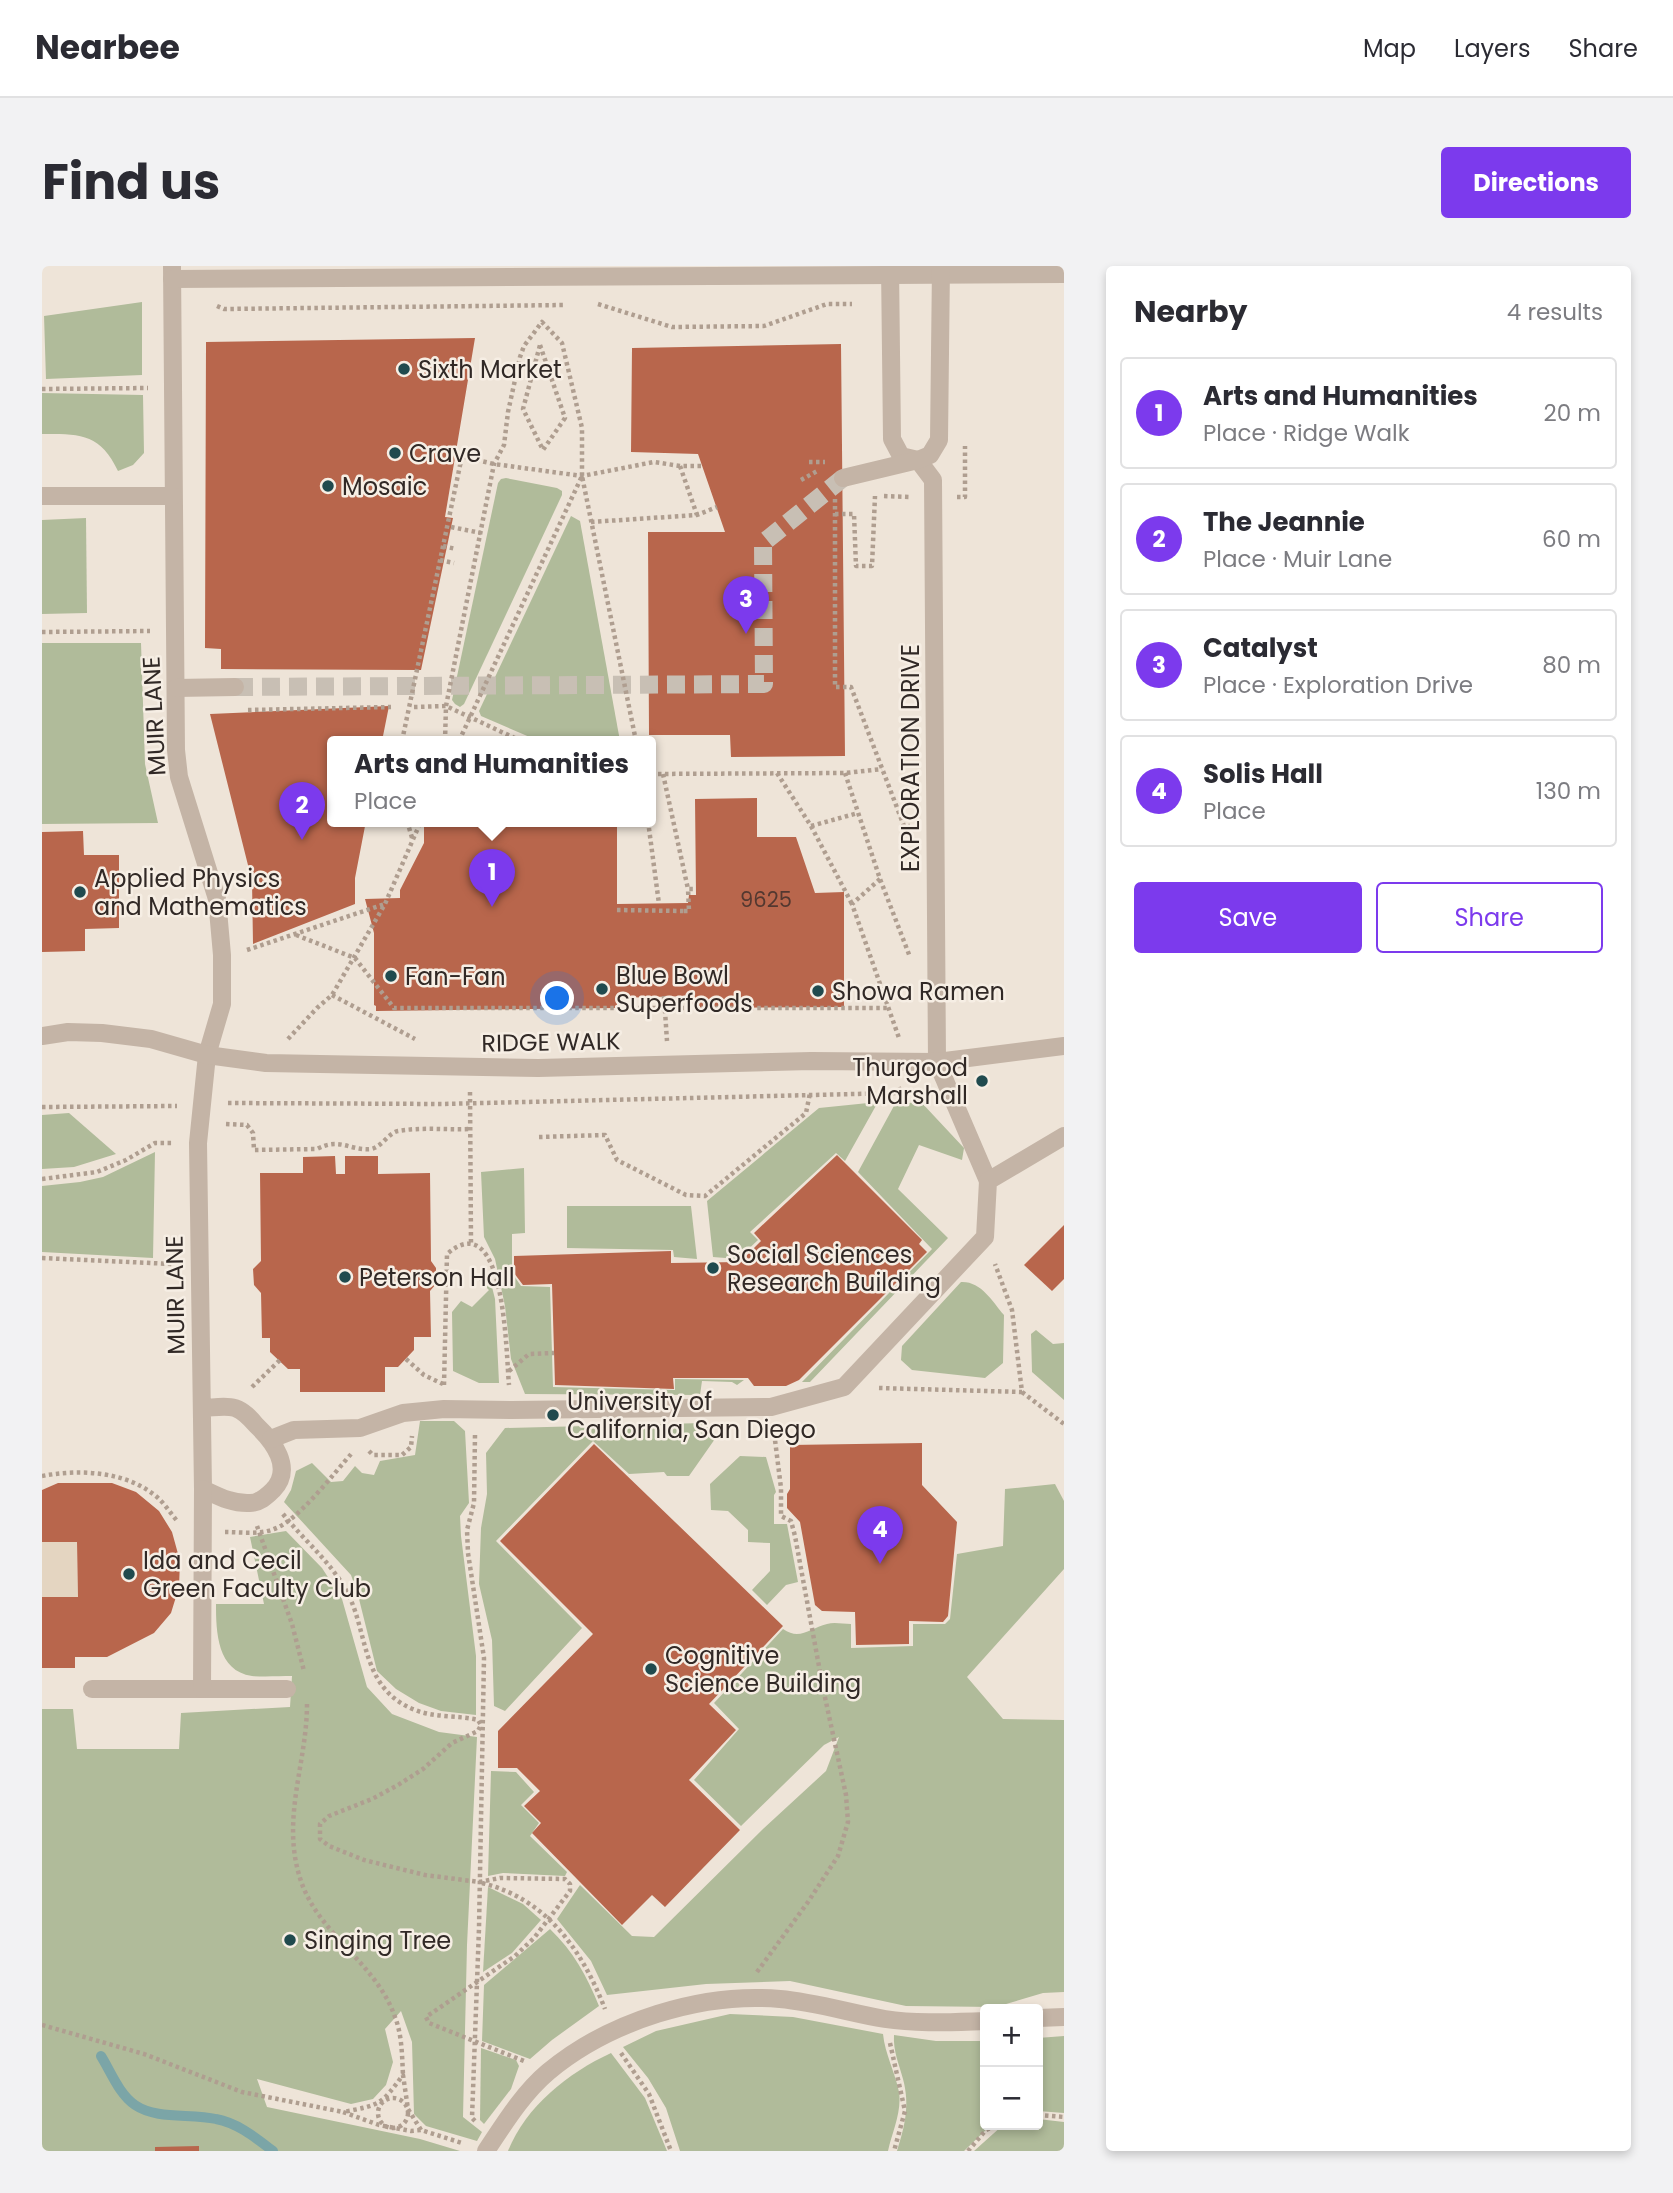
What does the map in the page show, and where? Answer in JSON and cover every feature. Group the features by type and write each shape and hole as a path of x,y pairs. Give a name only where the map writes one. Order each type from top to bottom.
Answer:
{"street":[{"name":"EXPLORATION DRIVE","path":"890,271 892,439 901,456 918,460 933,480 937,1062"},
{"path":"837,476 918,460 930,455 939,440 941,271"},
{"path":"172,272 941,271 1064,274"},
{"name":"MUIR LANE","path":"172,272 176,750 179,776 214,888 222,940 222,1004 207,1055 198,1143 202,1408"},
{"path":"42,496 173,496"},
{"path":"176,688 235,687"},
{"name":"RIDGE WALK","path":"42,1036 68,1031 102,1033 151,1039 207,1055 267,1063 538,1068 811,1061 937,1062 1064,1046"},
{"path":"271,1440 294,1430 360,1428 403,1413 444,1409 771,1407 844,1387 985,1237 988,1181 937,1062"},
{"path":"988,1181 1064,1136"},
{"path":"202,1689 202,1408 236,1409 245,1414 271,1440 279,1452 281,1474 277,1486 260,1501 250,1503 229,1501 203,1489"},
{"path":"92,1689 287,1689"},
{"path":"486,2151 511,2113 547,2073 612,2029 661,2013 746,1998 783,1999 888,2019 980,2021"},
{"path":"1043,2018 1064,2017"}],"path":[{"path":"213,304 224,309 577,305"},
{"path":"589,305 600,304 672,327 764,326 827,304 852,304"},
{"path":"445,736 446,706 494,464 504,445 520,357 524,346 542,322 562,343 582,428 582,476 635,736"},
{"path":"540,345 565,418 543,450 523,409 540,345"},
{"path":"42,389 153,387"},
{"path":"403,736 445,547 459,456 494,464 582,476 654,462 702,466"},
{"path":"808,462 837,476 835,687 851,687 892,794"},
{"path":"680,466 697,515"},
{"path":"462,736 582,476"},
{"path":"835,514 854,514 856,566 872,566 875,496 933,498"},
{"path":"591,522 697,515 717,507"},
{"path":"451,527 481,533"},
{"path":"42,632 153,631"},
{"path":"414,707 446,706 509,736"},
{"path":"260,709 391,707"},
{"path":"656,774 845,773 882,769"},
{"path":"777,773 811,826 852,904 908,1062"},
{"path":"845,773 880,879 902,934"},
{"path":"617,911 689,911 688,889 663,774"},
{"path":"811,826 858,813"},
{"path":"409,827 413,841"},
{"path":"317,1008 332,996 355,958 385,904 419,827"},
{"path":"649,827 659,904"},
{"path":"852,904 880,879"},
{"path":"688,889 695,889"},
{"path":"276,942 385,904"},
{"path":"296,935 355,958 394,1008 888,1008"},
{"path":"332,996 424,1043"},
{"path":"664,996 668,1064"},
{"path":"539,1137 605,1135 617,1160 686,1195 705,1196 806,1113 810,1095 811,1061"},
{"path":"243,1103 470,1104 895,1093 937,1062"},
{"path":"470,1067 471,1243"},
{"path":"42,1107 159,1106"},
{"path":"226,1124 247,1125 253,1133 254,1150 317,1149 326,1144 341,1143 358,1149 375,1148 395,1131 471,1129"},
{"path":"42,1179 97,1172 126,1160 155,1143 173,1143"},
{"path":"985,1237 1012,1310 1022,1392"},
{"path":"444,1409 447,1254 457,1245 471,1243 483,1249 493,1264 500,1289 512,1410"},
{"path":"42,1258 172,1264"},
{"path":"508,1372 529,1354 555,1353"},
{"path":"406,1359 424,1375 444,1384"},
{"path":"252,1387 280,1360"},
{"path":"844,1387 1022,1392 1064,1423"},
{"path":"751,1981 838,1856 848,1822 846,1795 795,1536 791,1521 781,1516 781,1488 771,1407"},
{"path":"473,2099 480,1882 483,1647 468,1553 467,1530 474,1503 475,1409"},
{"path":"42,1476 93,1472 131,1481 157,1497 184,1530 203,1531"},
{"path":"268,1495 338,1576 351,1600 370,1666 382,1684 395,1698 414,1710 471,1718 478,1720 481,1725"},
{"path":"250,1503 292,1624 305,1677"},
{"path":"307,1700 304,1750 295,1789 294,1850 300,1879 315,1910 376,1981 396,2017 408,2109 404,2123 390,2128 379,2118 379,2108 403,2075"},
{"path":"481,1725 478,1731 452,1743 423,1769 398,1785 330,1816 320,1824 320,1839 329,1846 364,1860 425,1875 480,1882 514,1893 550,1920 576,1949 599,1995"},
{"path":"480,1882 500,1878 565,1879 570,1884 570,1891 550,1920 514,1956 426,2017 429,2022 528,2062 547,2073"},
{"path":"888,2019 888,2036 905,2111 894,2151"},
{"path":"42,2025 144,2054 242,2092 343,2112 390,2128 421,2130 467,2145"},
{"path":"612,2029 621,2054 649,2094 671,2151"},
{"path":"343,2112 398,2099 421,2130"},
{"path":"1043,2115 1064,2117"},
{"path":"968,2151 984,2130"}],"green space":[{"path":"142,302 142,375 46,379 44,316"},
{"path":"42,393 143,395 144,453 133,465 118,471 104,449 88,438 67,434 42,434"},
{"path":"506,478 557,488 562,491 562,495 464,704 460,707 452,700 498,483"},
{"path":"571,516 580,521 619,736 527,736 481,716 479,711"},
{"path":"86,518 87,613 42,614 42,520"},
{"path":"42,643 141,643 145,764 158,823 42,824"},
{"path":"878,1102 845,1161 836,1153 750,1232 758,1240 738,1259 713,1257 707,1201 819,1108"},
{"path":"921,1102 964,1148 962,1160 919,1145 898,1189 948,1238 810,1382 802,1382 932,1249 858,1172 895,1104"},
{"path":"69,1113 116,1154 74,1167 42,1169 42,1115"},
{"path":"155,1152 153,1258 42,1252 42,1186 103,1177"},
{"path":"524,1168 525,1233 512,1234 512,1273 521,1286 550,1287 553,1387 675,1390 675,1379 744,1380 737,1385 732,1382 702,1381 700,1395 525,1394 511,1359 505,1306 495,1259 484,1237 481,1172"},
{"path":"567,1206 691,1206 697,1259 674,1257 673,1250 567,1248"},
{"path":"489,1275 495,1299 499,1383 479,1383 453,1371 452,1312 461,1301 472,1307 489,1290 479,1280"},
{"path":"961,1282 980,1288 1004,1315 1003,1363 985,1378 912,1370 901,1360 902,1346"},
{"path":"1036,1330 1053,1344 1064,1343 1064,1400 1032,1372 1031,1334"},
{"path":"420,1421 454,1421 465,1431 469,1503 460,1516 476,1656 476,1715 441,1711 419,1703 396,1689 377,1671 351,1575 284,1502 291,1490 296,1471 312,1463 331,1482 343,1481 355,1466 362,1473 374,1475 380,1461 415,1455"},
{"path":"703,1423 717,1436 689,1476 667,1476 664,1472 629,1474 593,1441 496,1541 582,1628 505,1711 494,1706 492,1640 479,1584 481,1528 487,1494 486,1453 505,1428"},
{"path":"740,1456 766,1457 776,1492 774,1524 787,1524 798,1582 786,1585 767,1605 752,1590 770,1571 770,1543 748,1542 748,1530 728,1511 711,1510 710,1484"},
{"path":"1055,1484 1064,1501 1064,1569 967,1677 1003,1719 1064,1720 1064,1992 1043,1993 1006,2004 980,2004 980,2007 906,2006 790,1981 706,1984 607,1995 591,1961 557,1919 580,1885 632,1936 654,1937 826,1771 839,1737 824,1745 741,1826 694,1780 739,1729 714,1703 783,1629 800,1634 830,1623 851,1624 851,1648 913,1646 913,1624 945,1624 950,1619 957,1554 1003,1546 1005,1489"},
{"path":"286,1531 322,1568 342,1599 367,1687 392,1714 439,1732 477,1737 467,1945 463,2117 482,2132 477,2141 426,2126 414,2114 412,2042 401,2011 385,2029 393,2062 386,2085 373,2099 351,2104 257,2079 267,2107 420,2139 460,2151 42,2151 42,1709 73,1709 77,1749 179,1749 181,1713 290,1707 292,1676 252,1676 240,1673 232,1667 221,1649 216,1615 216,1604 264,1604 250,1537"},
{"path":"491,1771 516,1772 534,1792 521,1805 539,1823 530,1836 567,1872 565,1876 503,1873 488,1876"},
{"path":"488,1887 523,1904 541,1920 512,1953 483,1972"},
{"path":"550,1929 579,1964 599,2006 530,2059 482,2041 484,1985"},
{"path":"730,2014 793,2017 883,2034 900,2099 888,2151 680,2151 666,2108 648,2078 623,2047 656,2031"},
{"path":"894,2035 936,2041 980,2041 980,2130 986,2130 964,2151 897,2151 904,2124 906,2098"},
{"path":"1064,2036 1064,2113 1043,2111 1043,2038"},
{"path":"481,2048 516,2060 519,2066 511,2089 484,2124 480,2120"},
{"path":"611,2053 645,2098 667,2151 508,2151 537,2105 579,2070"},
{"path":"1043,2120 1064,2122 1064,2151 974,2151 997,2130 1043,2130"}],"shaded area":[{"path":"42,1542 77,1542 78,1597 42,1597"}],"building":[{"name":"Mosaic","path":"475,338 445,517 453,518 421,670 221,669 221,649 205,648 206,342"},
{"path":"841,344 845,756 731,757 730,735 649,735 648,532 725,532 698,454 631,452 632,348"},
{"path":"389,706 383,736 327,736 327,827 365,827 355,878 355,904 253,944 252,881 210,714"},
{"path":"757,798 757,837 796,837 815,893 844,892 844,1007 700,1008 689,1004 689,996 617,998 617,1008 376,1011 374,933 365,899 400,898 400,890 424,843 424,827 617,827 617,904 688,903 689,895 696,895 695,799"},
{"name":"Applied Physics and Mathematics","path":"83,831 84,855 119,855 119,928 85,929 85,951 42,952 42,832"},
{"name":"Social Sciences Research Building","path":"837,1155 922,1240 919,1244 927,1252 799,1380 786,1386 754,1386 748,1378 673,1378 674,1389 555,1385 552,1284 523,1285 514,1273 514,1256 671,1251 671,1263 740,1262 761,1241 754,1233"},
{"name":"Peterson Hall","path":"335,1156 336,1174 345,1174 345,1156 378,1156 378,1174 430,1173 431,1261 436,1268 436,1284 430,1291 431,1337 414,1337 414,1350 398,1367 385,1367 385,1392 300,1392 300,1369 288,1369 270,1352 270,1338 262,1338 261,1293 254,1285 253,1269 261,1261 260,1173 303,1173 303,1157"},
{"path":"1064,1225 1064,1279 1052,1291 1024,1265"},
{"path":"922,1443 922,1485 957,1522 948,1616 943,1622 909,1621 909,1644 856,1645 855,1612 822,1611 815,1605 800,1522 787,1508 790,1445"},
{"name":"Cognitive Science Building","path":"594,1444 783,1626 709,1704 736,1730 689,1780 740,1830 665,1907 652,1895 622,1925 532,1833 541,1823 524,1806 540,1791 517,1768 498,1768 498,1731 593,1634 500,1541"},
{"name":"Ida and Cecil Green Faculty Club","path":"58,1483 112,1483 136,1492 159,1511 172,1532 180,1561 179,1587 171,1613 154,1633 107,1657 75,1657 75,1668 42,1668 42,1597 78,1597 77,1542 42,1542 42,1490"},
{"path":"199,2146 199,2151 155,2151 155,2147"}],"waterway":[{"path":"101,2056 120,2089 129,2100 144,2110 224,2121 246,2132 273,2151"}],"tunnel":[{"path":"235,687 764,684 763,543 843,478"}],"place":[{"name":"Sixth Market","path":"404,369"},
{"name":"Crave","path":"395,453"},
{"name":"Mosaic","path":"328,486"},
{"name":"Catalyst","path":"746,634"},
{"name":"The Jeannie","path":"302,840"},
{"name":"Applied Physics and Mathematics","path":"80,892"},
{"name":"Arts and Humanities","path":"492,907"},
{"name":"Fan-Fan","path":"391,976"},
{"name":"Blue Bowl Superfoods","path":"602,989"},
{"name":"Showa Ramen","path":"818,991"},
{"name":"Thurgood Marshall","path":"982,1081"},
{"name":"Social Sciences Research Building","path":"713,1268"},
{"name":"Peterson Hall","path":"345,1277"},
{"name":"University of California, San Diego","path":"553,1415"},
{"name":"Solis Hall","path":"880,1564"},
{"name":"Ida and Cecil Green Faculty Club","path":"129,1574"},
{"name":"Cognitive Science Building","path":"651,1669"},
{"name":"Singing Tree","path":"290,1940"}]}
